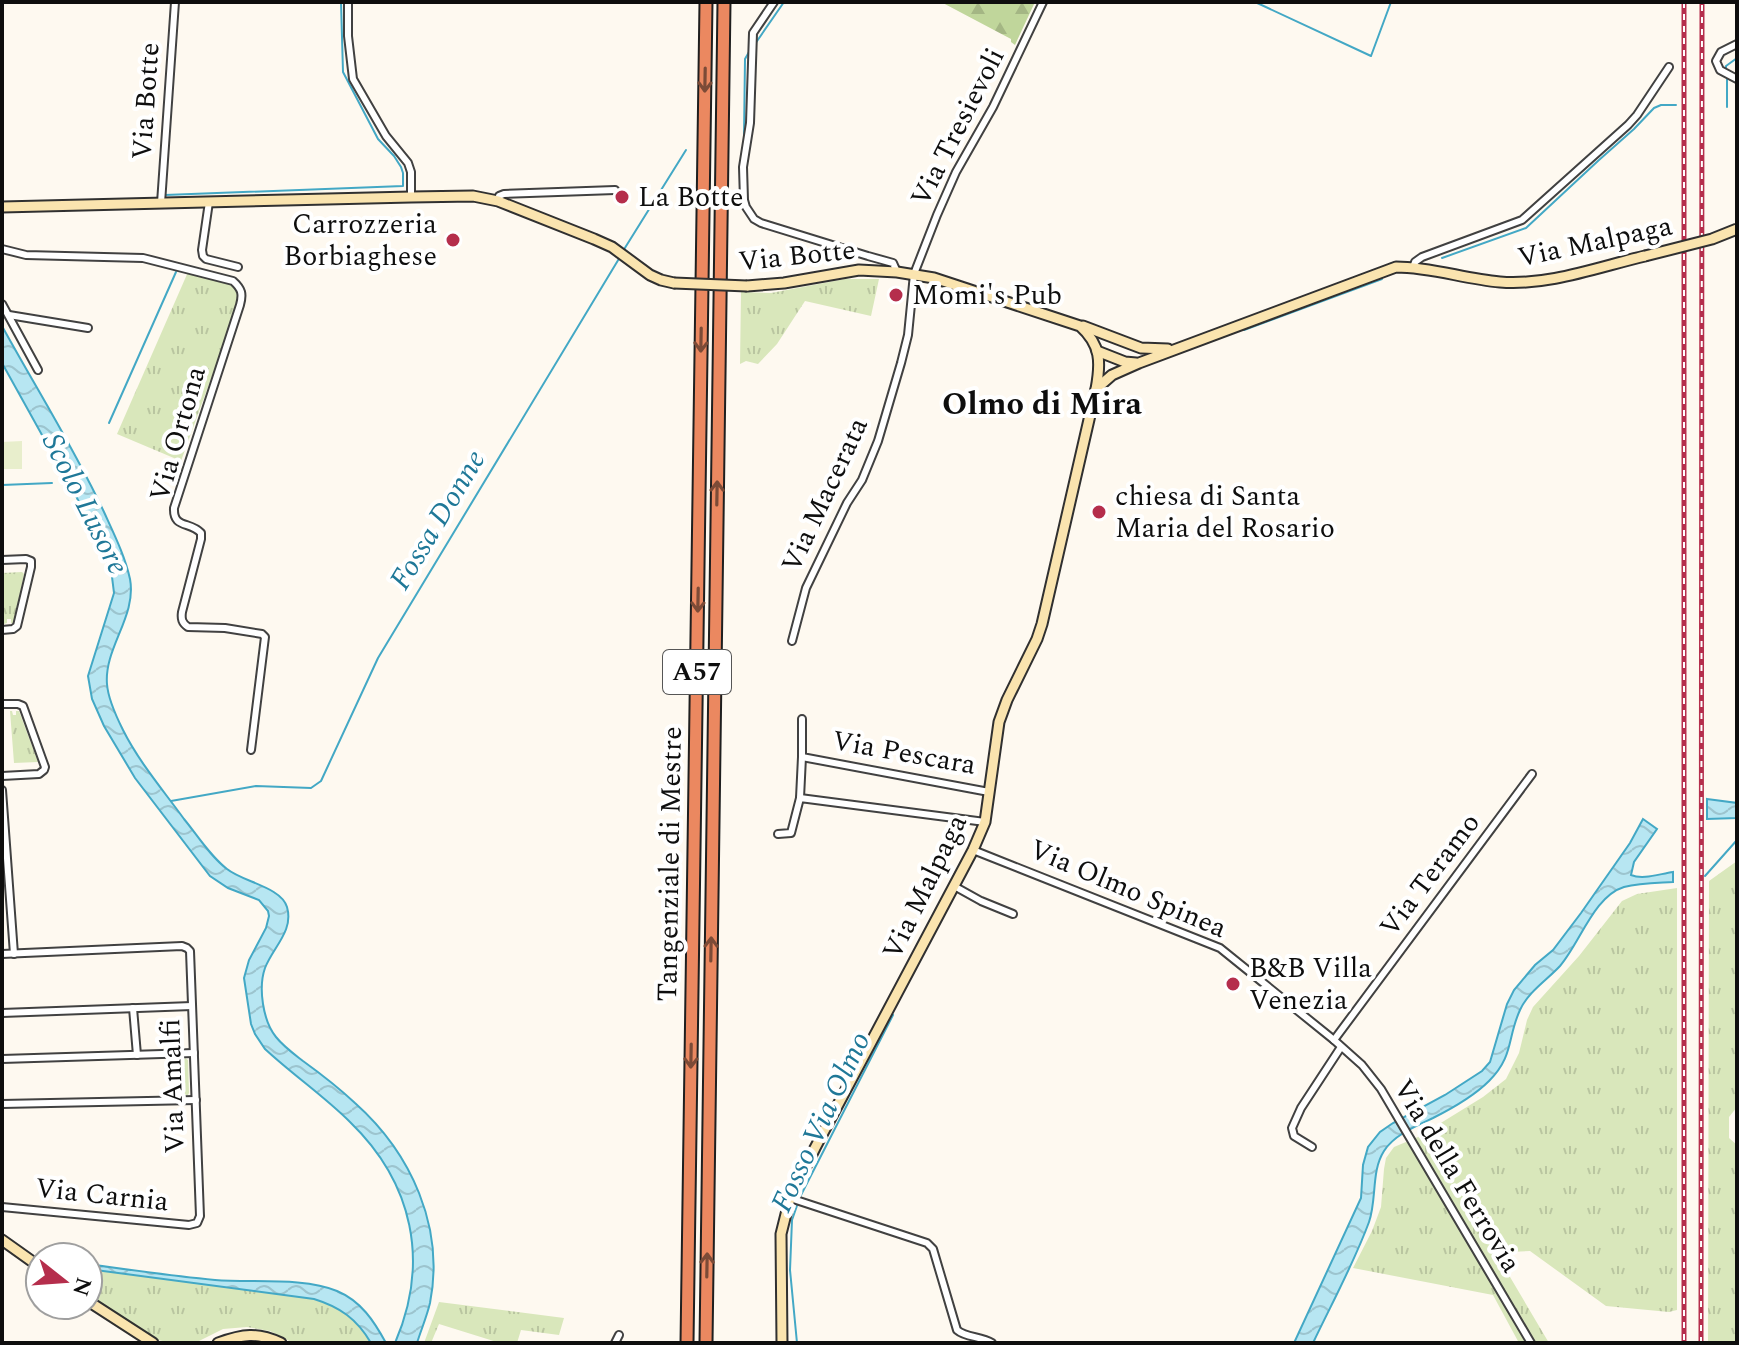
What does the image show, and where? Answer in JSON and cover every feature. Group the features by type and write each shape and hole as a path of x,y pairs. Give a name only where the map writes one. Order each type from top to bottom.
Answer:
{"highway":[{"name":"Tangenziale di Mestre","path":"687,1343 706,2"},
{"name":"Tangenziale di Mestre","path":"706,1343 724,2"}],"street":[{"name":"Via Botte","path":"161,203 175,2"},
{"path":"348,2 353,79 386,136 408,163 411,197"},
{"path":"774,2 756,28 752,40 750,123 743,167 744,200 748,212 754,219 772,228 893,263 897,272"},
{"name":"Via Tresievoli","path":"914,274 956,172 993,107 1043,2"},
{"path":"1734,78 1721,71 1717,66 1717,57 1737,44"},
{"name":"Via Malpaga","path":"1413,267 1422,257 1508,226 1530,214 1628,125 1669,67"},
{"name":"Via Botte","path":"498,201 499,196 504,194 615,190"},
{"name":"Via Botte","path":"2,207 473,196 498,201 575,230 621,253 650,275 674,283 747,286 859,270 897,272 934,278 1080,326"},
{"path":"209,202 203,256 238,267"},
{"name":"Via Malpaga","path":"1096,389 1112,375 1139,363 1396,267 1430,269 1486,281 1527,283 1712,239 1737,229"},
{"name":"Via Ortona","path":"2,249 26,255 143,258 233,281 240,287 243,295 174,514 179,523 201,533 182,612 183,624 188,627 225,628 265,637 251,750"},
{"name":"Via Macerata","path":"792,641 806,588 847,503 862,480 878,441 905,349 914,274"},
{"path":"2,304 38,370"},
{"path":"9,315 88,328"},
{"path":"1080,326 1094,341 1097,351"},
{"name":"Via Malpaga","path":"1080,326 1150,350 1175,349"},
{"path":"1097,351 1108,343 1123,341"},
{"path":"1097,351 1125,362 1139,363"},
{"name":"Via Malpaga","path":"782,1343 781,1234 822,1134 985,822 999,722 1042,624 1096,389 1097,351"},
{"path":"2,560 26,559 31,561 31,567 17,626 2,630"},
{"path":"2,704 23,706 45,767 39,774 2,776"},
{"name":"Via Pescara","path":"802,719 802,757 989,792"},
{"path":"778,834 791,833 800,798 802,757"},
{"name":"Via Teramo","path":"1334,1040 1532,774"},
{"path":"2,790 14,954 2,954"},
{"path":"800,798 985,822"},
{"name":"Via Olmo Spinea","path":"973,850 1220,948 1334,1040"},
{"path":"954,886 1013,914"},
{"name":"Via Amalfi","path":"14,954 187,948 191,956 200,1216 197,1223"},
{"path":"2,1013 192,1006"},
{"path":"133,1008 137,1055"},
{"name":"Via della Ferrovia","path":"1334,1040 1362,1065 1381,1089 1531,1343"},
{"path":"1312,1147 1294,1136 1292,1128 1301,1108 1341,1047"},
{"path":"2,1059 194,1053"},
{"path":"2,1104 196,1100"},
{"path":"796,1200 927,1243 933,1249 957,1330 992,1343"},
{"name":"Via Carnia","path":"2,1207 189,1225 197,1223"},
{"path":"2,1240 24,1257"},
{"path":"2,1248 20,1254"},
{"path":"104,1311 153,1343"},
{"path":"218,1343 251,1335 281,1343"}],"green space":[{"path":"941,2 1035,2 1015,45 1011,39"},
{"path":"188,272 241,288 241,296 181,461 117,434"},
{"path":"845,279 879,279 871,316 805,301 777,344 758,364 746,361 740,364 741,292 771,293"},
{"path":"22,441 22,469 2,469 2,442"},
{"path":"22,572 14,623 7,619 4,624 2,573"},
{"path":"10,711 16,715 19,711 38,762 14,763"},
{"path":"1737,861 1737,1107 1729,1117 1729,1138 1737,1145 1737,1343 1708,1343 1709,881"},
{"path":"1677,888 1677,1310 1669,1312 1606,1306 1530,1251 1509,1252 1500,1260 1549,1343 1519,1343 1493,1295 1353,1268 1381,1207 1386,1158 1394,1147 1418,1137 1506,1079 1519,1053 1533,1007 1579,956 1622,901 1637,894"},
{"path":"175,1058 188,1060 188,1095 176,1096"},
{"path":"104,1271 314,1299 347,1315 371,1343 293,1343 270,1331 247,1327 223,1329 197,1342 158,1340 104,1306"},
{"path":"439,1302 564,1318 559,1335 521,1330 517,1343 500,1343 439,1324 431,1343 424,1343"}],"water":[{"name":"Scolo Lusore","path":"2,326 68,441 128,570 129,606 107,671 109,696 120,725 152,776 215,858 234,874 270,890 283,900 287,907 288,924 265,968 262,985 265,1013 272,1030 286,1047 343,1092 375,1123 407,1168 419,1193 428,1220 433,1275 430,1303 417,1343 395,1343 406,1313 412,1283 413,1254 401,1197 389,1171 350,1122 265,1049 251,1024 244,978 249,960 266,928 268,911 259,900 228,888 210,876 135,778 92,699 88,676 114,593 111,569 77,498 2,363"},
{"path":"1707,799 1737,803 1737,818 1707,819"},
{"path":"1643,819 1657,829 1634,862 1631,875 1646,877 1673,872 1673,882 1624,887 1604,900 1560,966 1523,1004 1497,1072 1462,1102 1388,1145 1377,1167 1369,1222 1357,1253 1313,1343 1294,1343 1361,1198 1363,1165 1368,1147 1380,1132 1445,1095 1482,1071 1490,1062 1514,990 1535,965 1553,950 1581,913"},
{"path":"104,1266 215,1280 294,1282 324,1287 346,1295 360,1306 386,1343 371,1343 347,1315 314,1299 104,1271"}],"waterway":[{"path":"165,195 403,186 401,167 378,139 343,72 341,2"},
{"name":"Fossa Donne","path":"755,44 784,2"},
{"path":"1255,2 1371,56 1391,2"},
{"name":"Fossa Donne","path":"744,136 745,59 749,52"},
{"name":"Fosso Via Olmo","path":"1726,72 1726,66 1737,58"},
{"name":"Fosso Via Olmo","path":"1727,78 1727,107"},
{"name":"Fosso Via Olmo","path":"1442,258 1526,228 1654,108 1676,105"},
{"name":"Fossa Donne","path":"623,251 686,150"},
{"name":"Fossa Donne","path":"171,801 256,786 311,788 321,781 378,658 620,257"},
{"path":"109,423 176,272"},
{"name":"Fosso Via Olmo","path":"1244,330 1382,279"},
{"name":"Scolo Lusore","path":"2,485 52,483"},
{"path":"1705,876 1737,840"},
{"name":"Fosso Via Olmo","path":"797,1343 790,1270 792,1220 800,1197 893,1015"}],"railway":[{"path":"1684,2 1684,1343"},
{"path":"1701,1343 1702,2"}],"place":[{"name":"La Botte","path":"622,197"},
{"name":"Carrozzeria Borbiaghese","path":"453,240"},
{"name":"Momi's Pub","path":"896,295"},
{"name":"chiesa di Santa Maria del Rosario","path":"1099,512"},
{"name":"B&B Villa Venezia","path":"1233,984"}],"district":[{"name":"Olmo di Mira","path":"1042,404"}]}
